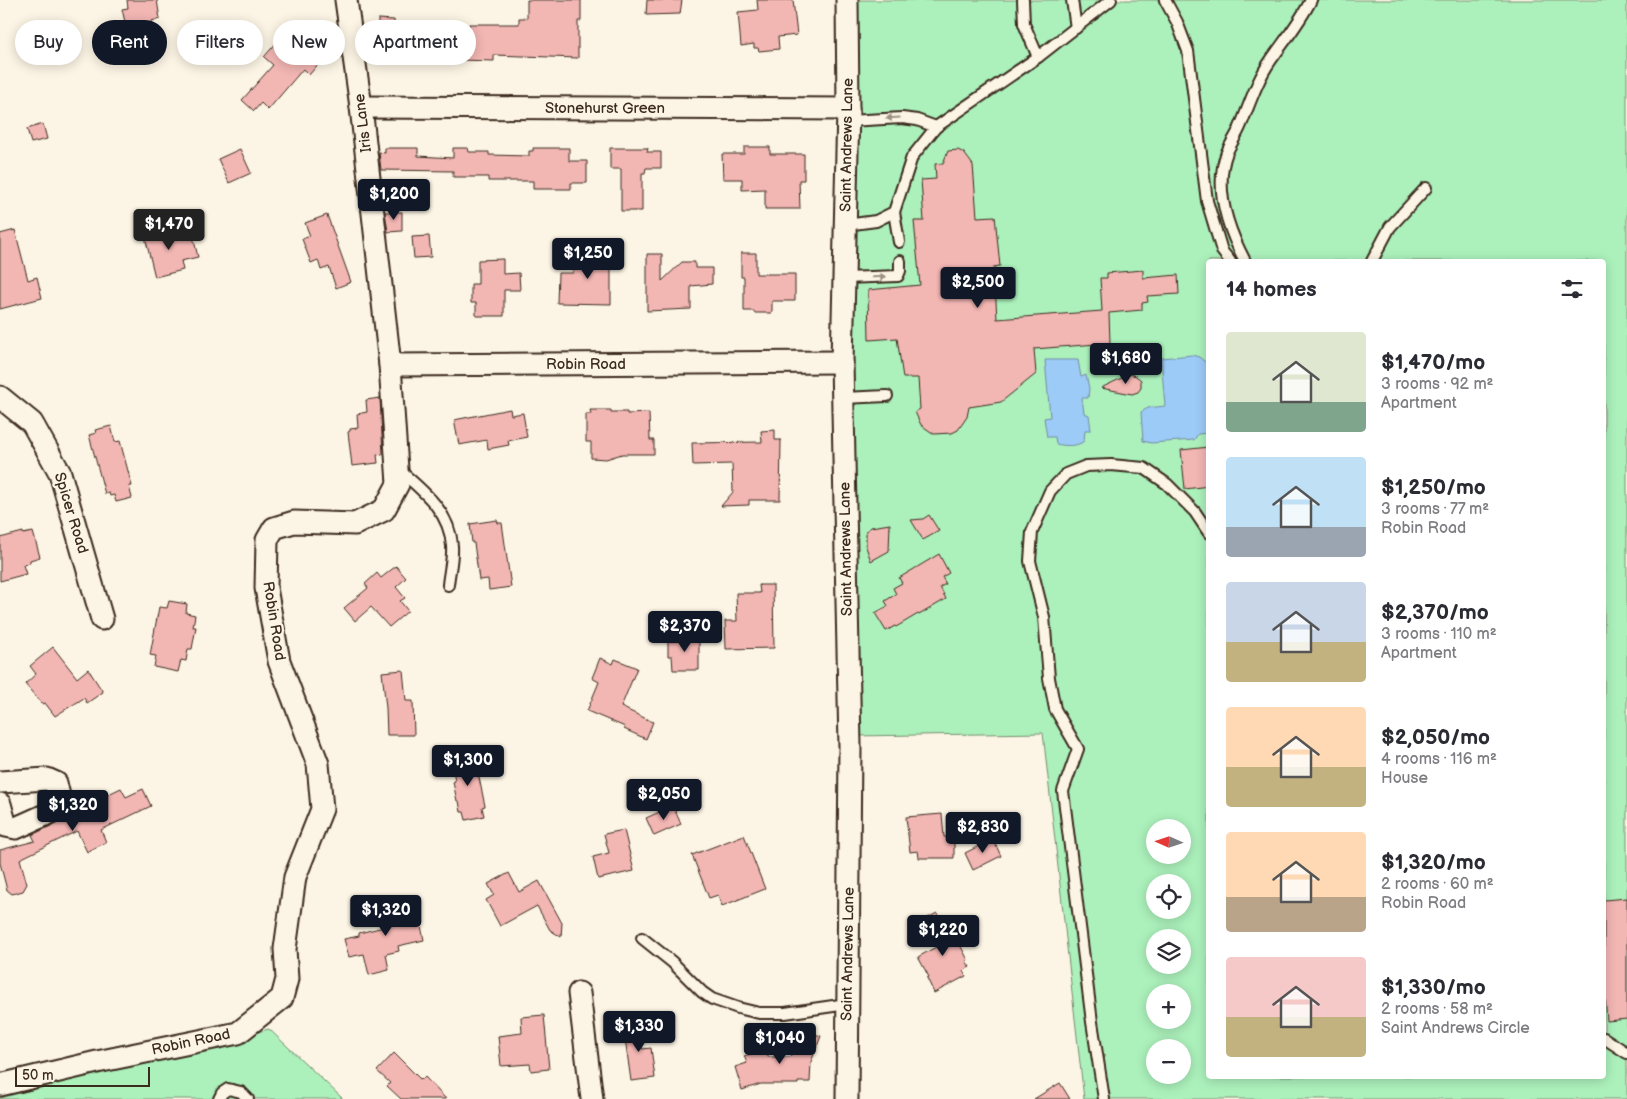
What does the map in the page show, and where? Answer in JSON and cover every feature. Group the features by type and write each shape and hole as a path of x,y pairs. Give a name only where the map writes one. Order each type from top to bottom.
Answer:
{"street":[{"name":"Iris Lane","path":"346,0 361,108 390,365"},
{"name":"Saint Andrews Lane","path":"847,0 848,115 842,362 850,746 847,1099"},
{"name":"Stonehurst Green","path":"361,108 848,115"},
{"name":"Robin Road","path":"0,1085 238,1032 282,998 287,979 285,949 295,877 322,809 318,764 279,661 266,588 267,540 274,528 294,522 355,524 384,510 398,484 390,365 842,362"},
{"name":"Spicer Road","path":"0,397 32,423 60,473 102,619"},
{"path":"0,782 48,778 56,783 60,804 54,811 16,828 6,826 0,804"},
{"path":"578,993 592,1099"}],"lane":[{"path":"1023,0 1024,24 1038,57"},
{"path":"1072,0 1076,28"},
{"path":"899,242 894,212 912,157 936,127 1038,57 1111,0"},
{"path":"1164,0 1177,22 1188,51 1207,201 1222,251 1228,259"},
{"path":"1244,259 1228,223 1221,176 1227,152 1240,127 1256,84 1304,14 1311,0"},
{"path":"848,115 917,120 936,127"},
{"path":"1373,259 1390,227 1426,188"},
{"path":"846,225 876,221 894,212"},
{"path":"845,278 898,276 900,261"},
{"path":"843,398 887,396"},
{"path":"1104,1099 1062,791 1078,750 1055,709 1049,678 1044,618 1030,561 1032,532 1050,491 1066,474 1086,466 1111,465 1144,468 1167,484 1195,512 1206,528"},
{"path":"397,468 434,502 447,524 452,546 448,585"},
{"path":"642,938 672,962 702,992 712,999 738,1008 759,1013 785,1013 848,1004"},
{"path":"1606,1039 1627,1053"},
{"path":"220,1099 222,1093 228,1089 241,1092 248,1099"}],"green space":[{"path":"857,0 1627,0 1627,1099 1084,1099 1043,733 855,736 851,364"},
{"path":"269,1029 343,1099 0,1099 0,1098"}],"water":[{"path":"1192,355 1199,357 1206,363 1206,433 1198,434 1194,440 1151,443 1143,441 1141,412 1148,408 1165,406 1161,358"},
{"path":"1045,360 1078,360 1081,377 1086,375 1089,388 1088,398 1082,398 1084,413 1089,415 1091,430 1085,430 1084,441 1078,444 1067,446 1056,444 1055,437 1047,437 1044,418 1050,417"}],"building":[{"path":"127,0 157,0 160,19 124,20 122,9 128,8"},
{"path":"527,0 581,0 581,21 578,21 578,58 494,55 494,61 476,60 476,24 519,24 519,18 527,18"},
{"path":"647,0 682,0 680,14 646,15"},
{"path":"757,0 793,0 797,35 778,37 779,49 759,51 758,48 754,48 754,44 741,46 738,12 758,10"},
{"path":"273,47 273,65 264,57"},
{"path":"273,65 317,65 309,75 303,69 268,110 261,103 254,111 242,100"},
{"path":"43,124 47,139 31,143 27,129"},
{"path":"744,147 770,147 770,154 804,154 804,180 799,180 800,209 765,209 765,189 742,190 742,179 723,179 722,154 744,154"},
{"path":"385,148 418,148 418,156 453,158 453,148 468,148 469,152 489,152 489,155 529,156 529,151 533,151 533,148 569,148 569,161 587,161 587,183 571,183 571,189 533,189 533,181 488,181 488,177 453,177 453,171 381,170 379,152 385,153"},
{"path":"610,148 648,148 647,152 661,152 661,168 646,168 645,173 642,173 642,211 621,211 621,169 610,169"},
{"path":"240,149 251,173 229,183 218,159"},
{"path":"958,150 964,153 973,165 977,217 995,216 1000,266 994,267 997,319 1102,311 1100,278 1107,278 1107,273 1143,270 1143,278 1178,275 1179,294 1147,296 1148,302 1142,303 1142,310 1109,313 1110,343 1034,349 1036,374 1001,402 969,407 967,417 958,430 952,433 934,434 921,425 915,412 920,409 918,378 903,378 897,338 869,340 868,290 920,285 914,221 924,221 921,180 936,179 935,164 943,163 948,151"},
{"path":"385,212 402,212 402,231 388,232"},
{"path":"327,215 351,282 336,288 329,267 321,270 318,260 311,263 302,239 310,236 305,223"},
{"path":"169,227 171,237 192,232 198,257 181,261 183,270 155,277 144,233"},
{"path":"15,230 28,280 37,277 42,298 0,309 0,234"},
{"path":"429,236 431,257 414,258 412,237"},
{"path":"590,246 611,246 611,304 557,303 558,273 573,273 573,262 589,262"},
{"path":"741,253 756,253 756,274 795,274 795,301 772,301 772,313 744,311 744,277 741,277"},
{"path":"647,254 662,254 662,281 682,262 695,262 695,268 712,268 712,284 691,286 691,309 647,311"},
{"path":"503,259 503,274 519,273 520,290 504,290 504,316 476,316 476,303 471,303 471,284 478,284 478,260"},
{"path":"1130,374 1141,380 1141,388 1138,392 1132,394 1101,388"},
{"path":"380,398 383,454 377,455 378,463 352,466 348,432 350,429 358,428 357,414 367,412 366,400"},
{"path":"510,409 511,415 523,413 527,437 508,441 509,445 488,449 487,440 459,445 454,420"},
{"path":"590,410 611,410 611,412 627,412 627,414 649,413 650,440 654,440 654,454 622,454 606,459 591,458 591,442 586,442 586,414 591,414"},
{"path":"111,426 115,442 120,441 132,486 129,486 132,498 116,502 114,495 105,494 89,435 96,433 95,430"},
{"path":"775,430 775,440 781,440 780,500 749,500 749,505 721,506 733,492 732,464 693,465 692,443 762,442 761,431"},
{"path":"1206,447 1206,486 1185,489 1181,450"},
{"path":"929,515 939,531 923,540 911,520 923,519"},
{"path":"497,520 498,523 502,523 511,587 489,590 488,579 479,580 470,524"},
{"path":"890,524 889,551 871,561 866,547 866,531 871,527"},
{"path":"23,532 23,534 33,532 40,557 30,560 30,563 23,565 26,574 0,581 0,538"},
{"path":"939,554 949,573 942,577 946,584 940,587 946,599 886,631 875,613 888,606 885,601 896,594 893,588 902,583 899,578"},
{"path":"396,566 406,578 396,587 405,598 400,601 408,611 389,627 371,607 355,621 344,608 368,588 365,584 377,573 381,578"},
{"path":"759,585 773,585 774,648 726,649 725,621 737,621 736,593 760,593"},
{"path":"169,601 187,604 186,613 195,615 193,627 196,627 192,649 188,649 186,661 181,660 178,672 154,667 156,656 150,655 159,607 167,608"},
{"path":"677,636 699,637 699,670 673,670 672,656 668,656 668,641 676,641"},
{"path":"53,647 77,678 88,669 103,692 87,703 84,698 55,716 45,703 42,704 25,684 36,674 30,666"},
{"path":"600,658 613,664 615,659 637,668 621,707 653,722 646,739 624,729 625,727 587,711 599,682 592,678"},
{"path":"403,670 406,701 413,701 414,735 387,735 382,672"},
{"path":"474,754 485,806 482,807 484,816 466,820 464,812 461,812 459,801 457,801 451,759"},
{"path":"121,788 126,797 143,789 151,806 101,830 106,842 87,852 77,831 20,859 27,884 23,891 12,894 7,890 0,863 0,850 35,841 32,835"},
{"path":"673,806 681,824 654,836 646,818"},
{"path":"942,814 944,837 954,837 954,858 919,858 918,851 910,852 906,817"},
{"path":"624,830 634,871 598,879 593,857 609,853 604,834"},
{"path":"744,835 765,889 722,906 718,895 709,898 692,855"},
{"path":"993,839 1001,856 973,870 965,853"},
{"path":"509,873 519,892 539,881 562,923 561,937 550,930 537,906 500,926 486,900 494,895 488,884"},
{"path":"1627,898 1627,1019 1607,1021 1606,1008 1606,900"},
{"path":"404,900 407,914 418,912 424,940 398,946 399,951 386,954 389,970 369,975 364,954 349,957 344,939 359,936 359,933 388,926 383,905"},
{"path":"937,913 952,944 958,941 970,967 963,971 966,976 934,993 927,978 929,977 918,957 936,947 922,921"},
{"path":"544,1015 549,1069 531,1071 530,1064 501,1066 498,1036 522,1033 521,1017"},
{"path":"629,1018 644,1019 642,1049 651,1048 655,1078 631,1081 625,1038 628,1037"},
{"path":"801,1030 821,1036 811,1062 810,1082 798,1082 798,1084 761,1084 742,1090 735,1067 747,1063 744,1056 766,1049 768,1057 790,1057"},
{"path":"394,1053 421,1080 425,1077 446,1099 401,1099 387,1086 390,1083 377,1071"},
{"path":"1060,1083 1070,1099 1034,1099"}]}
